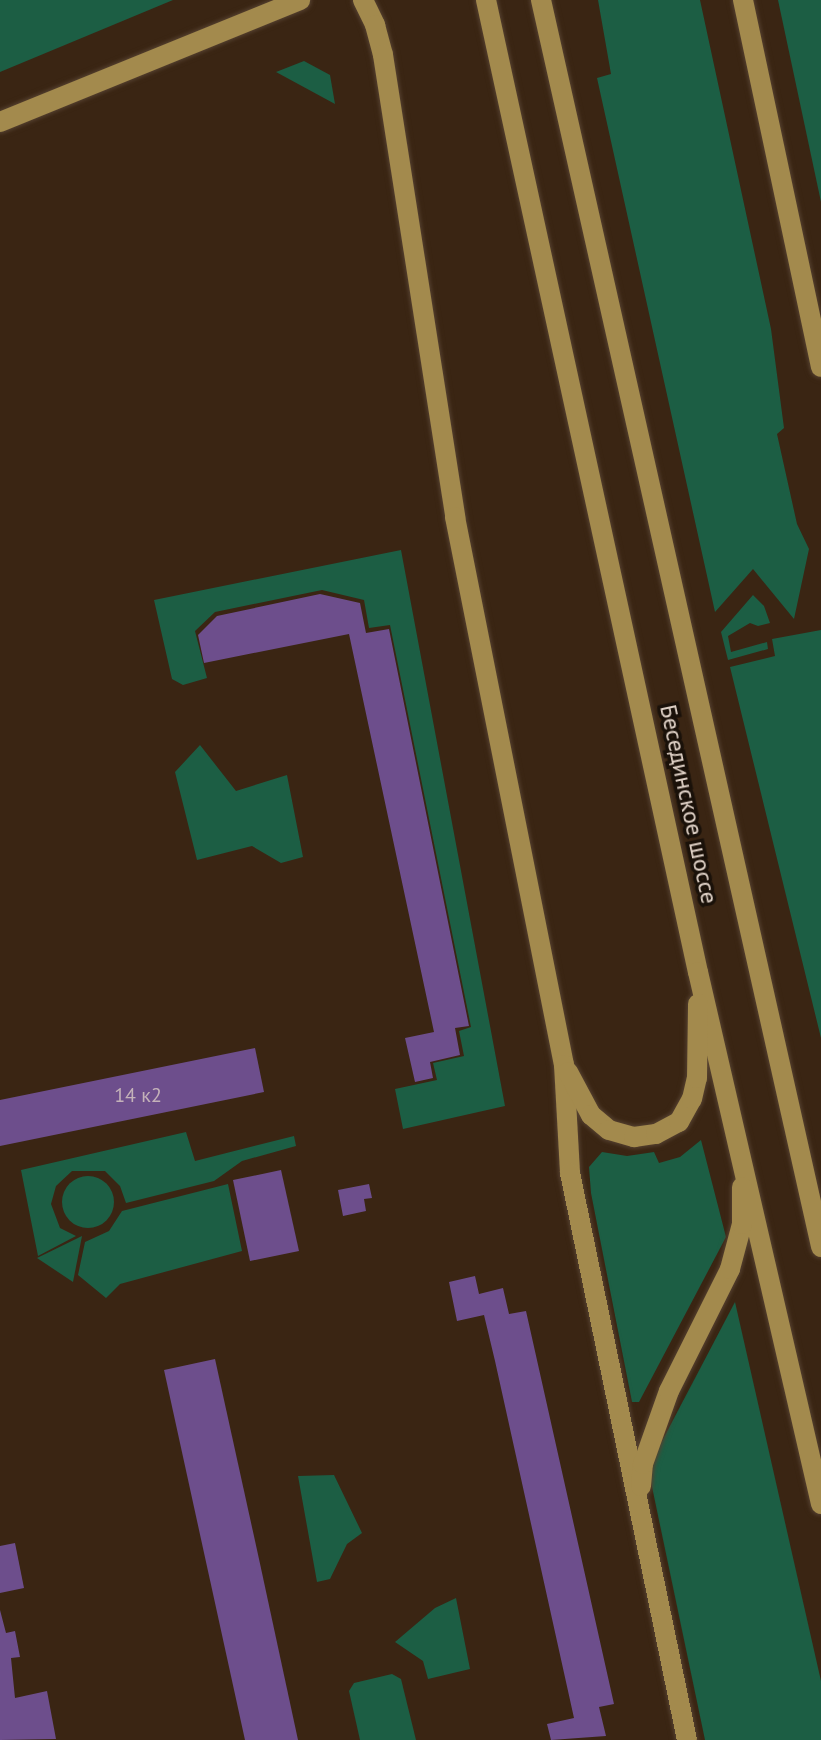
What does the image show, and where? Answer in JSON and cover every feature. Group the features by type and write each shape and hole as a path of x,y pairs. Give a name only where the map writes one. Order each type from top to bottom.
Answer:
{"main road":[{"path":"0,122 300,0"},
{"path":"363,0 375,25 383,55 455,517 564,1065 570,1173 687,1740"},
{"name":"Бесединское шоссе","path":"486,0 698,972 821,1504"},
{"name":"Бесединское шоссе","path":"541,0 821,1247"},
{"path":"743,0 821,367"},
{"path":"564,1065 591,1115 609,1130 634,1137 656,1134 679,1122 692,1099 697,1078 698,972"},
{"path":"639,1502 643,1464 669,1391 730,1269 742,1224 743,1156"}],"green space":[{"path":"0,0 173,0 0,72"},
{"path":"598,0 700,0 771,329 784,428 777,434 797,524 809,549 794,619 753,569 715,612 597,78 611,74"},
{"path":"778,0 821,0 821,202"},
{"path":"304,61 330,75 335,104 276,72"},
{"path":"401,550 505,1106 403,1129 395,1089 437,1080 433,1063 464,1056 459,1031 471,1027 390,625 369,628 364,600 322,590 215,612 195,631 207,678 183,685 172,679 154,600"},
{"path":"753,595 764,606 770,623 758,626 750,623 728,636 731,652 767,642 768,649 728,660 721,632"},
{"path":"821,630 821,1038 730,667 775,656 772,639"},
{"path":"200,745 236,791 287,775 303,857 281,863 252,846 197,860 175,772"},
{"path":"186,1132 195,1161 294,1136 296,1146 242,1161 214,1181 126,1203 120,1186 105,1171 72,1171 56,1186 51,1204 60,1228 76,1236 38,1256 21,1170"},
{"path":"701,1140 726,1237 639,1402 632,1402 591,1193 589,1167 602,1152 627,1156 654,1152 659,1163 680,1157"},
{"path":"88,1176 106,1184 114,1202 106,1220 88,1228 70,1220 62,1202 70,1184"},
{"path":"228,1184 242,1251 120,1284 106,1298 78,1275 85,1242 109,1231 122,1211"},
{"path":"82,1236 73,1282 37,1258"},
{"path":"735,1302 821,1681 821,1740 705,1740 651,1482 651,1462"},
{"path":"334,1475 362,1533 347,1544 330,1579 317,1582 298,1476"},
{"path":"456,1598 470,1669 428,1679 423,1661 395,1642 435,1608"},
{"path":"392,1674 401,1679 416,1740 360,1740 349,1691 354,1683"}],"building":[{"path":"320,594 360,603 366,633 389,629 469,1026 455,1028 460,1055 430,1062 433,1078 415,1082 405,1038 434,1032 349,634 204,663 198,635 217,616"},
{"path":"255,1048 264,1092 0,1146 0,1100"},
{"path":"281,1170 299,1251 250,1261 233,1180"},
{"path":"369,1184 372,1198 364,1199 366,1211 343,1216 338,1190"},
{"path":"475,1276 479,1294 503,1288 509,1314 526,1311 614,1704 599,1707 606,1736 551,1740 547,1724 574,1718 495,1361 484,1315 457,1321 449,1282"},
{"path":"215,1359 298,1740 245,1740 164,1370"},
{"path":"15,1543 24,1588 0,1593 0,1546"},
{"path":"0,1610 6,1633 15,1631 20,1657 11,1658 15,1698 47,1691 56,1739 0,1740"}]}
